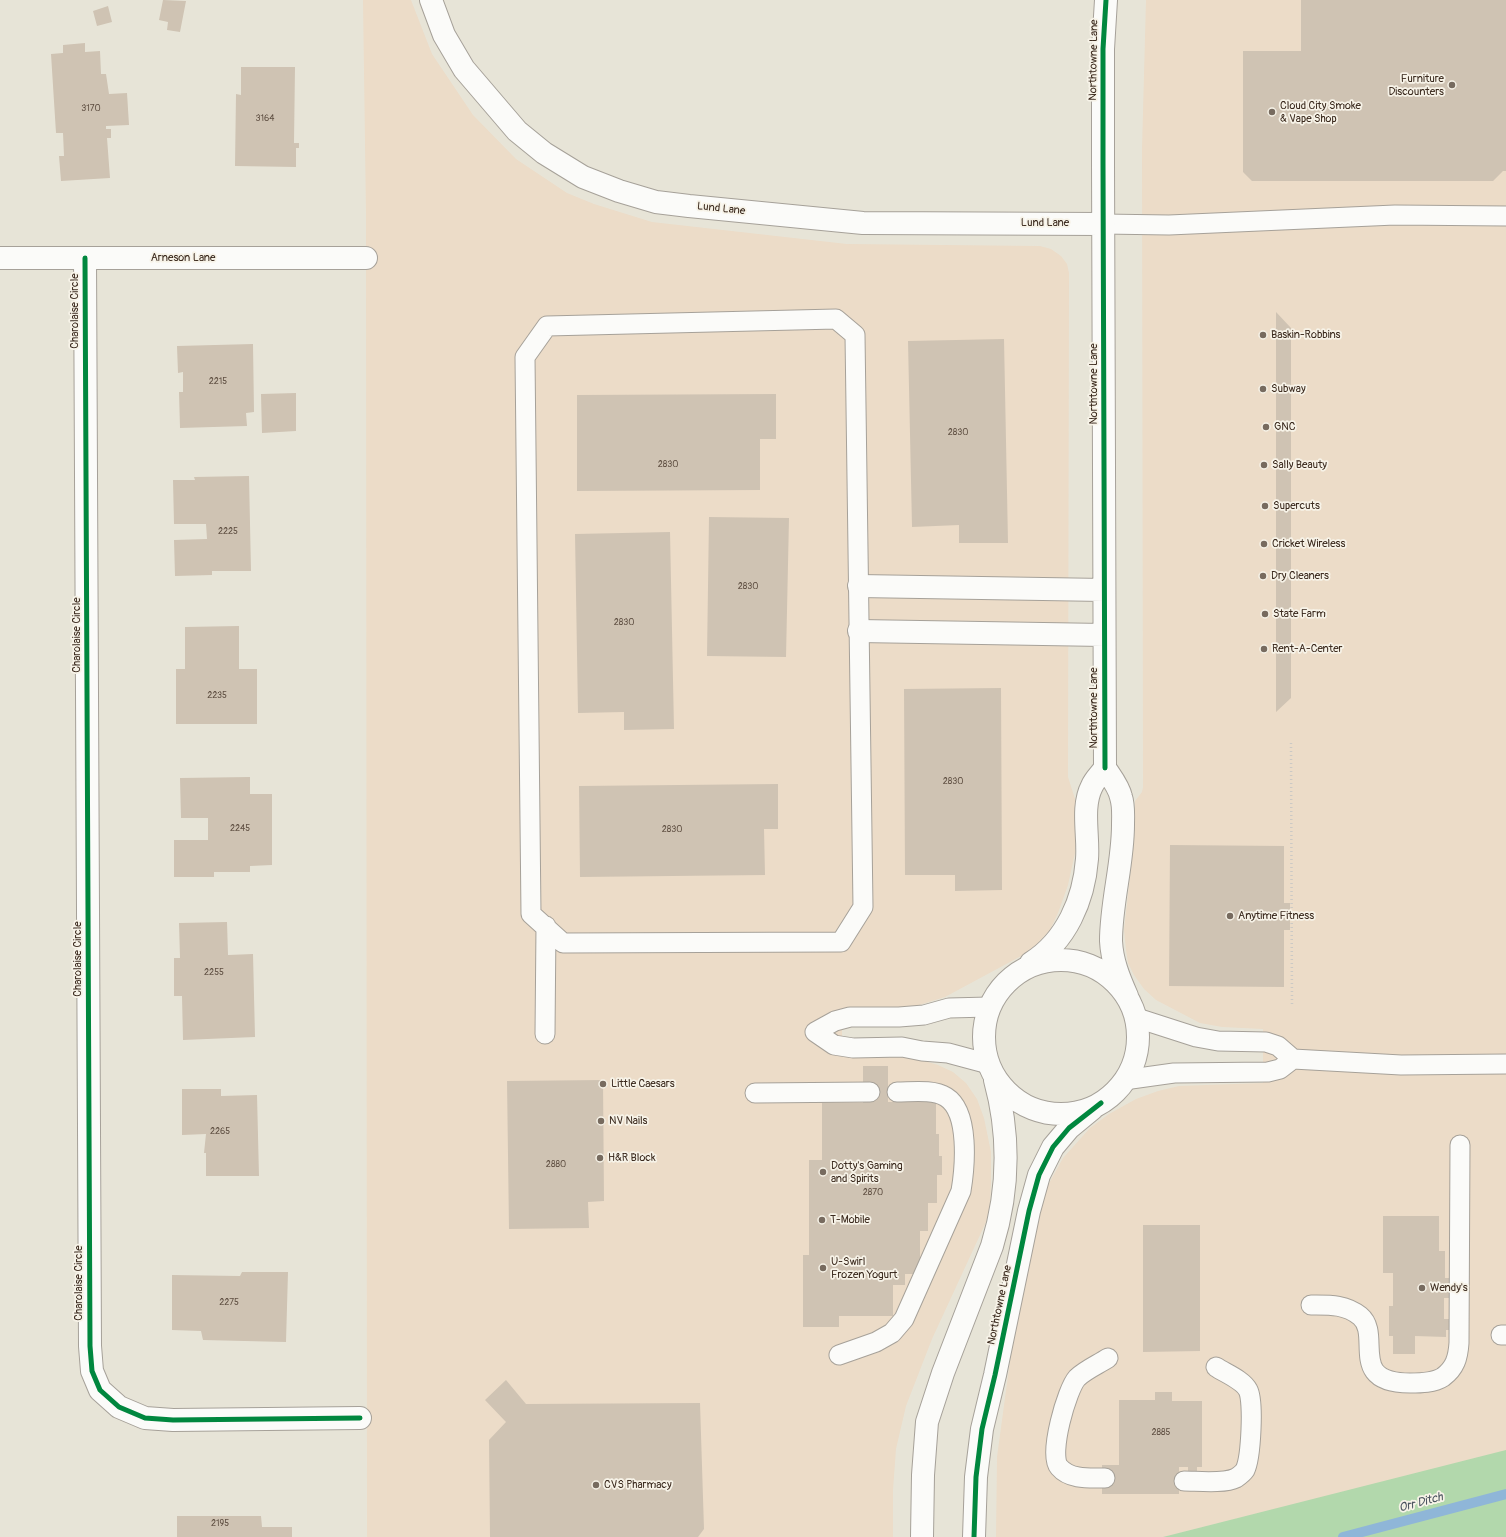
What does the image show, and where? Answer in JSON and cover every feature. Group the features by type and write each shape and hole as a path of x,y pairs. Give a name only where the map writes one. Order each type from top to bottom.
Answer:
{"street":[{"name":"Lund Lane","path":"431,0 444,35 464,69 517,131 544,153 584,177 619,191 656,202 863,223 1103,224"},
{"name":"Northtowne Lane","path":"1106,0 1103,49 1105,768 1119,792 1123,810 1121,860 1112,914 1111,941 1118,975 1137,1018"},
{"name":"Arneson Lane","path":"0,258 366,258"},
{"name":"Charolaise Circle","path":"85,258 90,1338 92,1371 100,1390 119,1407 146,1418 173,1420 360,1418"},
{"path":"859,586 1104,590"},
{"path":"859,631 1104,635"},
{"path":"1020,970 1045,954 1058,940 1068,925 1084,880 1087,859 1088,798 1092,785 1105,768"},
{"path":"1020,970 1043,961 1067,959 1091,965 1111,978 1127,996"},
{"name":"Northtowne Lane","path":"922,1537 923,1475 927,1422 943,1373 992,1246 1003,1198 1006,1143 1001,1101 985,1054 983,1030 989,1006 1002,986 1020,970"},
{"path":"991,1070 1010,1096 1031,1108 1054,1114 1079,1112 1101,1103 1120,1087 1132,1066 1138,1043 1137,1018"},
{"name":"Northtowne Lane","path":"974,1537 976,1477 982,1429 995,1375 1029,1211 1039,1175 1053,1147 1068,1128 1101,1103"}],"lane":[{"path":"1103,224 1169,225 1395,215 1506,216"},
{"path":"836,319 855,335 859,631 863,907 841,942 563,943 531,914 525,357 547,326 836,319"},
{"path":"545,1034 546,926"},
{"path":"989,1006 949,1008 924,1015 899,1017 850,1017 835,1021 815,1032 834,1044 853,1048 902,1047 922,1051 948,1053 991,1070"},
{"path":"1137,1018 1196,1037 1218,1041 1266,1042 1278,1046 1293,1059 1401,1065 1506,1064"},
{"path":"1124,1080 1174,1073 1268,1072 1280,1069 1293,1059"},
{"path":"755,1093 870,1092"},
{"path":"839,1355 876,1342 892,1333 904,1319 961,1191 965,1170 964,1150 962,1124 956,1109 947,1097 934,1093 897,1092"},
{"path":"1311,1305 1340,1306 1350,1309 1362,1318 1368,1331 1368,1357 1373,1370 1387,1380 1404,1383 1422,1383 1440,1379 1452,1370 1459,1355 1460,1145"},
{"path":"1105,1478 1083,1478 1068,1475 1058,1467 1055,1458 1056,1440 1072,1384 1079,1376 1108,1358"},
{"path":"1184,1481 1230,1481 1244,1471 1248,1460 1250,1406 1248,1389 1240,1382 1216,1367"}],"path":[{"path":"1291,743 1292,1006"}],"shaded area":[{"path":"363,0 411,0 432,54 473,115 516,159 567,193 594,204 652,222 847,244 1040,246 1051,249 1061,256 1067,264 1069,273 1068,777 1077,805 1075,853 1068,885 1050,930 1037,944 1023,955 945,997 916,1006 898,1009 842,1008 842,1056 899,1057 918,1059 938,1065 953,1072 966,1083 977,1099 984,1118 991,1152 990,1206 986,1222 932,1339 906,1406 896,1449 893,1490 893,1537 367,1537 366,214"},
{"path":"1146,0 1506,0 1506,1451 1164,1537 996,1537 997,1457 1010,1361 1039,1211 1047,1187 1063,1158 1090,1128 1109,1114 1136,1099 1158,1091 1179,1086 1263,1083 1263,1029 1222,1027 1200,1023 1156,1000 1144,989 1134,975 1128,963 1126,950 1124,930 1134,841 1135,801 1142,792 1143,787 1142,149"}],"green space":[{"path":"1506,1450 1506,1537 1163,1537"}],"building":[{"path":"163,0 186,1 180,32 167,30 168,22 159,20"},
{"path":"1301,0 1506,0 1506,171 1503,171 1493,181 1252,181 1243,172 1243,51 1301,51"},
{"path":"108,6 112,22 97,26 93,11"},
{"path":"85,43 85,52 100,51 101,74 106,74 109,94 127,93 129,125 106,126 106,129 111,129 111,138 107,138 110,178 61,181 59,156 64,156 63,133 56,133 51,54 63,53 63,45"},
{"path":"241,67 295,67 294,143 299,143 299,148 296,148 296,167 235,166 236,94 241,95"},
{"path":"1276,312 1291,328 1291,698 1276,712"},
{"path":"1004,339 1008,543 959,543 959,525 912,527 908,341"},
{"path":"253,344 254,412 246,413 247,426 180,428 179,392 183,392 183,372 178,373 177,346"},
{"path":"296,393 296,431 262,433 261,394"},
{"path":"776,394 776,439 760,439 760,490 577,491 577,395"},
{"path":"249,476 251,571 212,571 212,575 175,576 174,540 207,539 206,524 174,524 173,480 195,480 194,477"},
{"path":"709,517 789,518 786,657 707,656"},
{"path":"670,532 674,729 624,730 624,712 578,713 575,534"},
{"path":"239,626 239,669 257,669 257,724 176,724 176,669 185,669 185,627"},
{"path":"1001,688 1002,890 955,891 955,875 905,875 904,689"},
{"path":"250,777 250,794 272,794 272,865 250,866 250,872 214,872 214,877 174,877 174,840 208,840 208,818 181,818 180,778"},
{"path":"778,784 778,829 764,829 765,875 580,877 579,786"},
{"name":"Anytime Fitness","path":"1170,845 1284,846 1284,903 1290,903 1290,930 1284,930 1284,987 1169,986"},
{"path":"227,922 228,955 253,954 255,1037 183,1040 182,996 174,996 174,958 180,958 179,923"},
{"path":"863,1066 888,1066 888,1102 936,1102 936,1134 939,1134 939,1156 942,1156 942,1175 937,1175 937,1203 928,1203 928,1231 920,1231 920,1264 917,1264 917,1274 905,1274 905,1285 893,1285 893,1316 839,1316 839,1327 803,1327 803,1255 809,1255 809,1160 822,1160 822,1103 863,1103"},
{"path":"603,1080 604,1201 588,1202 589,1228 509,1229 507,1081"},
{"path":"182,1089 221,1089 221,1096 257,1095 259,1176 206,1176 206,1153 204,1153 206,1134 182,1135"},
{"name":"Wendy's","path":"1383,1216 1439,1216 1439,1251 1445,1251 1445,1278 1451,1278 1451,1298 1444,1298 1444,1319 1451,1319 1451,1330 1446,1330 1446,1337 1415,1336 1415,1354 1393,1354 1393,1336 1389,1336 1389,1306 1393,1306 1393,1273 1383,1273"},
{"path":"1143,1225 1200,1225 1200,1351 1143,1352"},
{"path":"242,1272 288,1272 286,1342 203,1340 201,1331 172,1330 172,1275 240,1276"},
{"name":"CVS Pharmacy","path":"506,1380 526,1404 700,1403 704,1529 698,1537 490,1537 489,1440 506,1422 485,1400"},
{"path":"1155,1392 1172,1392 1172,1401 1202,1401 1202,1467 1197,1467 1197,1472 1188,1472 1188,1467 1179,1467 1179,1494 1102,1494 1102,1465 1119,1465 1119,1400 1155,1400"},
{"path":"177,1516 261,1516 262,1527 292,1527 292,1537 177,1537"}],"waterway":[{"name":"Orr Ditch","path":"1343,1537 1506,1494"}],"cycle path":[{"path":"1105,768 1103,49 1106,0"},
{"path":"85,258 90,1346 92,1371 100,1390 119,1407 145,1418 173,1420 360,1418"},
{"path":"974,1537 976,1477 982,1429 995,1375 1029,1211 1039,1175 1053,1147 1069,1128 1101,1103"}],"place":[{"name":"Furniture Discounters","path":"1452,85"},
{"name":"Cloud City Smoke & Vape Shop","path":"1272,112"},
{"name":"Baskin-Robbins","path":"1263,335"},
{"name":"Subway","path":"1263,389"},
{"name":"GNC","path":"1266,427"},
{"name":"Sally Beauty","path":"1264,465"},
{"name":"Supercuts","path":"1265,506"},
{"name":"Cricket Wireless","path":"1264,544"},
{"name":"Dry Cleaners","path":"1263,576"},
{"name":"State Farm","path":"1265,614"},
{"name":"Rent-A-Center","path":"1264,649"},
{"name":"Anytime Fitness","path":"1230,916"},
{"name":"Little Caesars","path":"603,1084"},
{"name":"NV Nails","path":"601,1121"},
{"name":"H&R Block","path":"600,1158"},
{"name":"Dotty's Gaming and Spirits","path":"823,1172"},
{"name":"T-Mobile","path":"822,1220"},
{"name":"U-Swirl Frozen Yogurt","path":"823,1268"},
{"name":"Wendy's","path":"1422,1288"},
{"name":"CVS Pharmacy","path":"596,1485"}]}
